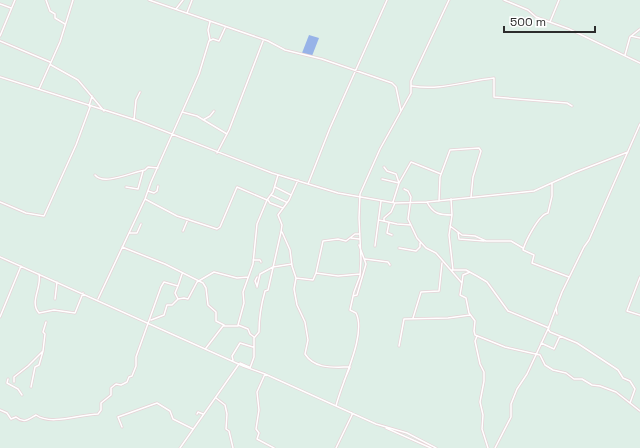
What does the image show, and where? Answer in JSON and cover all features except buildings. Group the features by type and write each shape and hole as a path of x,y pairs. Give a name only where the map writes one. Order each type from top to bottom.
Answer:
{"street":[{"path":"0,36 15,0"},
{"path":"46,0 50,11 54,14 55,18 65,24"},
{"path":"39,89 51,66 73,0"},
{"path":"150,0 303,56 322,59 393,84 401,111"},
{"path":"176,9 183,0"},
{"path":"187,13 192,0"},
{"path":"308,184 355,71 387,0"},
{"path":"336,406 355,351 358,318 356,313 350,311 360,274 360,196 380,148 411,93 412,80 449,0"},
{"path":"504,0 640,63"},
{"path":"550,22 559,0"},
{"path":"0,4 11,8"},
{"path":"98,300 145,199 192,88 210,40 208,30 209,21"},
{"path":"210,40 220,41 225,28"},
{"path":"625,56 631,36 640,29"},
{"path":"631,36 640,38"},
{"path":"0,41 50,62 51,66 78,80 104,111"},
{"path":"217,153 227,134 263,41"},
{"path":"0,77 134,120 217,153 278,175 338,193 381,201 409,203 427,202 532,191 628,152"},
{"path":"412,86 458,85 494,78 494,97 567,103 572,106"},
{"path":"192,88 194,92"},
{"path":"134,120 136,100 140,92"},
{"path":"0,202 26,212 44,216 76,145 90,107 92,96"},
{"path":"182,112 197,116 227,134"},
{"path":"203,120 214,112"},
{"path":"495,448 512,415 512,399 542,343 569,277 589,240 640,124"},
{"path":"439,201 441,174 450,150 480,149 480,157 472,181 471,198"},
{"path":"384,221 384,217 391,212 399,183 411,162 441,174"},
{"path":"95,175 98,178 116,179 144,170 151,166 158,168"},
{"path":"384,167 387,171 396,174 399,183"},
{"path":"126,187 138,190 144,170"},
{"path":"238,326 244,302 243,292 253,260 257,225 267,200 271,195 278,175"},
{"path":"382,179 399,183"},
{"path":"250,368 254,357 254,338 260,332 259,317 262,300 265,291 268,290 281,232 282,224 278,216 298,180"},
{"path":"523,248 525,241 531,235 537,222 543,214 548,213 552,196 552,184"},
{"path":"148,191 154,193 157,191 158,186"},
{"path":"145,199 188,219 219,229 238,187 283,208"},
{"path":"274,187 291,195"},
{"path":"404,190 410,192 408,217 420,243 436,253 442,262 452,270 462,283"},
{"path":"271,195 286,202"},
{"path":"451,199 452,215 449,235 452,270"},
{"path":"375,246 381,201"},
{"path":"427,202 434,212 441,216 452,215"},
{"path":"183,231 188,219"},
{"path":"379,220 389,223 411,225"},
{"path":"389,223 387,233 392,235"},
{"path":"128,233 137,233 141,224"},
{"path":"450,226 462,235 475,236 484,241"},
{"path":"281,232 290,250 296,278 294,289 297,305 306,323 305,330 308,340 305,352 306,356 318,365 336,368 350,367"},
{"path":"458,232 459,239 511,241 523,248 523,251 534,255 532,263 569,277"},
{"path":"296,278 313,280 323,241 338,239 346,241 355,234 360,234"},
{"path":"351,238 359,239"},
{"path":"399,248 416,251 420,247 420,243"},
{"path":"353,296 358,294 366,264 359,245"},
{"path":"122,247 165,264 198,281 205,286 208,305 216,312 216,322 224,325 238,326 248,329 254,338"},
{"path":"0,256 431,448"},
{"path":"365,259 388,262 390,265"},
{"path":"253,260 260,260 261,262"},
{"path":"413,318 421,292 439,291 442,262"},
{"path":"257,277 255,281 257,286 260,274 273,267 292,264"},
{"path":"0,317 21,266"},
{"path":"452,270 464,270 470,272 487,282 508,311 548,329 550,332 586,350 618,370 624,378 630,381 635,389 630,403"},
{"path":"151,320 164,315 167,305 172,305 178,300 184,298 188,299 198,281 214,272 237,278 248,277"},
{"path":"470,272 463,275 460,295 467,300 470,315 475,321 474,331 480,364 484,372 480,402 483,415 482,429 488,448"},
{"path":"316,273 338,276 360,274"},
{"path":"39,274 40,282 35,303 39,313 53,310 75,313 83,294"},
{"path":"178,300 175,293 182,274"},
{"path":"640,277 627,311 640,315"},
{"path":"55,299 57,282"},
{"path":"0,410 7,413 11,419 16,417 22,421 29,420 36,415 43,419 61,420 87,414 98,415 101,410 101,403 111,396 111,388 116,384 123,385 128,382 129,377 132,376 136,365 136,357 150,323 155,303 164,283 178,286"},
{"path":"556,308 557,314"},
{"path":"399,346 404,319 445,318 470,315"},
{"path":"31,387 35,367 39,364 43,351 45,334 43,332 46,322"},
{"path":"206,348 224,325"},
{"path":"476,336 505,347 540,355 545,365 553,370 566,374 574,379 582,379 592,386 602,386 616,392 640,411"},
{"path":"542,343 554,349 560,336"},
{"path":"233,360 232,356 240,343 253,346"},
{"path":"14,382 14,377 43,351"},
{"path":"180,448 203,414 216,398 238,363"},
{"path":"265,374 257,392 259,410 256,430 259,433 257,439 274,448"},
{"path":"8,379 7,383 18,389 22,395"},
{"path":"216,398 224,404 227,414 226,429 229,431 233,448"},
{"path":"122,427 118,417 157,403 170,411 172,418 193,429"},
{"path":"197,414 198,412 203,414"},
{"path":"336,448 352,413"},
{"path":"384,427 407,433 436,448"}],"shaded area":[{"path":"309,35 319,38 312,56 302,53"}]}
